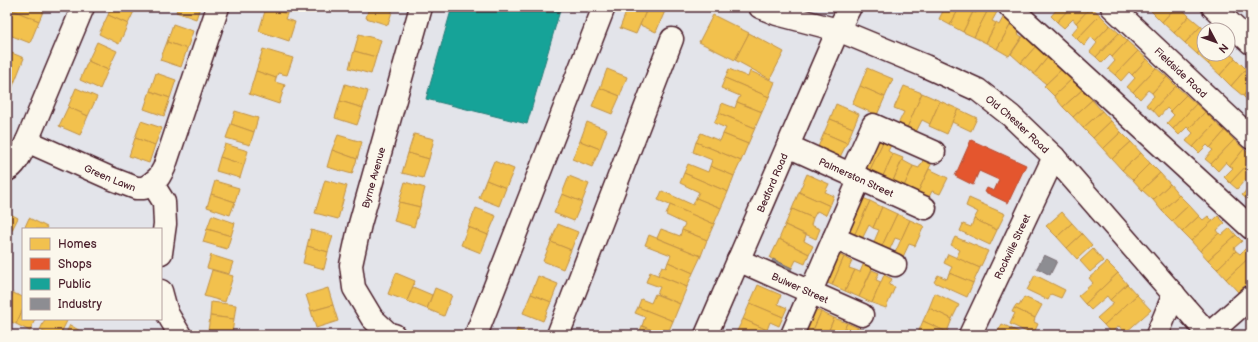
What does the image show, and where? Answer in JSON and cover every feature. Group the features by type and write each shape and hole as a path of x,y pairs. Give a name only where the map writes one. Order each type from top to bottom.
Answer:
{"street":[{"path":"7,170 11,168 28,141 83,7"},
{"name":"Green Lawn","path":"28,141 110,178 136,188 144,188 152,183 159,177 164,168 218,7"},
{"name":"Byrne Avenue","path":"394,335 389,334 372,318 354,288 351,265 360,224 421,7"},
{"path":"476,335 604,7"},
{"name":"Old Chester Road","path":"760,7 777,14 838,30 978,90 1011,116 1054,157 1209,334"},
{"name":"Bedford Road","path":"706,335 838,30 850,7"},
{"path":"1010,7 1251,228"},
{"name":"Fieldside Road","path":"1112,7 1251,138"},
{"path":"1213,7 1251,43"},
{"path":"558,335 672,40"},
{"path":"792,335 834,238 873,125 934,152"},
{"name":"Palmerston Street","path":"788,146 925,208"},
{"name":"Rockville Street","path":"970,335 1054,157"},
{"path":"152,183 164,202 165,224 162,246"},
{"path":"834,238 895,265"},
{"name":"Bulwer Street","path":"738,260 862,316"},
{"path":"1157,335 1174,294"},
{"path":"162,295 167,313 180,335"},
{"path":"1209,334 1251,297"}],"building: Homes":[{"path":"11,7 45,7 39,21 10,9"},
{"path":"111,7 136,7 128,24 108,15"},
{"path":"178,7 200,7 196,19 176,12"},
{"path":"267,7 299,7 297,12 288,9 287,14"},
{"path":"369,7 393,8 388,25 366,18"},
{"path":"628,7 648,7 636,34 620,28"},
{"path":"648,7 656,7 665,11 656,32 640,25"},
{"path":"945,7 960,7 950,25 939,19"},
{"path":"960,7 971,7 969,10 973,12 963,32 950,25"},
{"path":"979,7 989,8 974,37 963,32 973,12 976,13"},
{"path":"1059,7 1071,7 1057,22 1051,16"},
{"path":"1071,7 1091,7 1076,23 1073,19 1064,28 1057,22"},
{"path":"1091,7 1100,15 1077,39 1071,34 1079,25 1076,23"},
{"path":"1155,7 1176,7 1162,22 1151,11"},
{"path":"1176,7 1180,7 1189,16 1174,33 1162,22"},
{"path":"266,8 287,14 285,19 295,22 289,41 259,31"},
{"path":"989,8 997,12 992,21 996,23 986,43 974,37"},
{"path":"10,9 39,21 30,43 7,34 7,16"},
{"path":"108,15 128,24 119,44 99,34"},
{"path":"713,15 749,33 735,60 699,42"},
{"path":"1100,15 1110,25 1095,41 1091,37 1084,46 1077,39"},
{"path":"1004,16 1013,20 997,49 986,43 996,23 999,25"},
{"path":"1189,16 1196,22 1196,31 1185,43 1174,33"},
{"path":"173,24 193,31 187,49 167,42"},
{"path":"1011,24 1021,29 1018,34 1022,37 1009,56 997,49"},
{"path":"1110,25 1119,33 1096,57 1090,52 1097,43 1095,41"},
{"path":"1196,31 1196,53 1185,43"},
{"path":"749,33 784,52 770,79 735,60"},
{"path":"1119,33 1127,41 1112,57 1110,55 1102,63 1096,57"},
{"path":"359,34 381,40 376,57 354,51"},
{"path":"1024,35 1036,46 1021,63 1011,54"},
{"path":"1127,41 1138,51 1115,75 1108,69 1115,61 1112,57"},
{"path":"97,42 117,51 108,70 88,61"},
{"path":"167,42 187,49 181,67 160,60"},
{"path":"1036,46 1049,56 1034,74 1021,63"},
{"path":"263,49 293,58 287,75 278,73 276,78 256,71"},
{"path":"7,51 24,58 15,81 7,77"},
{"path":"354,51 376,57 371,74 349,68"},
{"path":"1138,51 1147,59 1132,75 1129,72 1121,81 1115,75"},
{"path":"1049,56 1062,69 1046,84 1034,74"},
{"path":"1147,59 1156,68 1133,92 1127,87 1135,78 1132,75"},
{"path":"1236,59 1246,69 1231,86 1220,75 1231,62 1236,62"},
{"path":"88,61 108,70 100,89 80,80"},
{"path":"1210,62 1231,62 1220,75 1208,64"},
{"path":"867,68 893,79 885,97 860,86"},
{"path":"1156,68 1167,77 1152,93 1148,90 1140,99 1133,92"},
{"path":"607,69 627,77 620,96 600,88"},
{"path":"729,69 748,77 750,71 775,82 769,97 725,78"},
{"path":"1062,69 1072,79 1054,96 1044,86"},
{"path":"1246,69 1251,73 1251,87 1243,96 1231,86"},
{"path":"256,71 276,78 275,82 285,85 279,104 249,94"},
{"path":"156,73 176,80 170,98 150,91"},
{"path":"7,77 15,81 7,101"},
{"path":"1167,77 1176,86 1153,110 1146,105 1154,96 1152,93"},
{"path":"725,78 769,97 762,112 737,102 740,96 721,88"},
{"path":"1072,79 1082,90 1063,107 1054,96"},
{"path":"345,84 368,91 363,108 340,101"},
{"path":"860,86 885,97 877,115 852,104"},
{"path":"904,86 922,93 907,128 898,124 904,112 894,108"},
{"path":"1176,86 1186,95 1170,111 1167,108 1159,117 1153,110"},
{"path":"1251,87 1251,104 1243,96"},
{"path":"76,88 97,97 88,116 68,107"},
{"path":"600,88 620,96 612,114 592,106"},
{"path":"1082,90 1092,100 1073,117 1063,107"},
{"path":"150,91 170,98 164,116 144,109"},
{"path":"922,93 940,101 930,124 922,120 916,132 907,128"},
{"path":"1186,95 1196,104 1173,129 1167,123 1174,115 1170,111"},
{"path":"1092,100 1102,111 1083,128 1073,117"},
{"path":"340,101 363,108 357,125 335,118"},
{"path":"940,101 958,109 947,134 929,126"},
{"path":"737,102 762,112 755,128 719,113 722,103 735,108"},
{"path":"836,104 859,114 853,128 830,119"},
{"path":"1196,104 1205,112 1189,129 1187,127 1179,135 1173,129"},
{"path":"68,107 88,116 80,135 59,126"},
{"path":"958,109 977,118 971,131 952,122"},
{"path":"235,111 258,118 254,132 231,124"},
{"path":"1102,111 1111,121 1093,138 1083,128"},
{"path":"1205,112 1216,123 1193,147 1186,141 1193,133 1189,129"},
{"path":"719,113 755,128 748,144 723,134 726,128 714,123"},
{"path":"830,119 853,128 847,143 824,133"},
{"path":"141,121 162,128 155,145 135,138"},
{"path":"1111,121 1121,132 1103,149 1093,138"},
{"path":"587,122 607,130 600,149 580,141"},
{"path":"1216,123 1225,131 1210,148 1207,145 1199,153 1193,147"},
{"path":"231,124 254,132 250,145 226,138"},
{"path":"1225,131 1234,140 1211,164 1205,159 1213,150 1210,148"},
{"path":"1121,132 1131,142 1112,159 1103,149"},
{"path":"701,133 720,141 723,134 748,144 741,161 696,142"},
{"path":"824,133 847,143 840,157 818,147"},
{"path":"414,134 434,139 429,159 408,153"},
{"path":"338,135 362,142 357,159 332,150"},
{"path":"135,138 155,145 149,163 129,156"},
{"path":"876,139 883,142 870,170 858,165"},
{"path":"1234,140 1244,149 1230,166 1226,162 1218,171 1211,164"},
{"path":"580,141 600,149 592,167 572,159"},
{"path":"696,142 741,161 734,176 710,166 712,160 693,152"},
{"path":"883,142 891,145 888,151 893,154 883,176 870,170"},
{"path":"1131,142 1141,153 1122,170 1112,159"},
{"path":"225,144 248,151 244,165 220,157"},
{"path":"1244,149 1251,156 1251,161 1230,183 1224,177 1233,168 1230,166"},
{"path":"332,150 357,159 352,174 327,167"},
{"path":"408,153 429,159 423,178 402,173"},
{"path":"1141,153 1150,163 1133,180 1122,170"},
{"path":"893,154 903,158 893,181 883,176"},
{"path":"926,155 934,158 918,192 904,186 913,166 919,168"},
{"path":"220,157 244,165 240,178 216,171"},
{"path":"902,160 913,166 904,186 893,181"},
{"path":"494,161 514,169 506,188 486,180"},
{"path":"1251,161 1251,181 1249,184 1245,180 1237,189 1230,183"},
{"path":"1150,163 1160,173 1142,190 1133,180"},
{"path":"688,164 708,172 710,166 734,176 728,192 684,173"},
{"path":"929,169 948,178 940,194 932,191 929,197 918,192"},
{"path":"684,173 728,192 721,208 696,198 699,192 680,183"},
{"path":"1160,173 1170,184 1153,200 1142,190"},
{"path":"807,174 829,184 825,192 834,196 830,206 799,192"},
{"path":"569,176 589,184 582,202 562,194"},
{"path":"325,180 347,186 338,219 315,213"},
{"path":"486,180 506,188 499,206 479,198"},
{"path":"215,181 239,188 235,202 211,194"},
{"path":"405,182 425,188 420,207 399,202"},
{"path":"1170,184 1179,195 1162,211 1153,200"},
{"path":"1251,185 1251,200 1249,201 1242,195"},
{"path":"662,191 693,205 696,198 721,208 714,224 658,200"},
{"path":"799,192 830,206 826,215 817,211 813,218 792,209"},
{"path":"211,194 235,202 230,215 207,207"},
{"path":"562,194 582,202 574,221 554,213"},
{"path":"856,195 870,201 854,236 846,232"},
{"path":"1179,195 1189,205 1172,221 1162,211"},
{"path":"969,198 1005,214 997,230 974,219 978,212 966,206"},
{"path":"870,201 882,207 873,228 869,225 862,239 854,236"},
{"path":"399,202 420,207 414,227 394,221"},
{"path":"670,205 714,224 707,240 682,230 685,224 666,215"},
{"path":"1189,205 1199,216 1182,232 1172,221"},
{"path":"882,207 897,214 881,248 873,244 879,230 873,228"},
{"path":"476,208 496,216 488,235 468,227"},
{"path":"792,209 813,218 811,225 820,229 816,239 785,225"},
{"path":"7,212 18,218 9,236 7,235"},
{"path":"1062,212 1072,223 1057,237 1046,226"},
{"path":"897,214 910,220 901,240 895,238 889,251 881,248"},
{"path":"212,215 235,223 231,236 207,229"},
{"path":"1199,216 1203,220 1208,216 1213,221 1191,241 1182,232"},
{"path":"1218,216 1225,223 1217,230 1219,233 1200,251 1191,241"},
{"path":"29,218 47,227 46,228 24,228"},
{"path":"974,219 997,230 990,245 960,231 963,224 971,227"},
{"path":"910,220 924,226 915,246 909,244 902,259 894,255"},
{"path":"1072,223 1082,234 1067,248 1057,237"},
{"path":"558,224 578,232 571,250 551,242"},
{"path":"785,225 806,235 804,241 813,246 809,254 779,239"},
{"path":"468,227 488,235 481,253 461,245"},
{"path":"1230,228 1236,235 1208,260 1200,251 1219,233 1222,235"},
{"path":"207,229 231,236 227,249 203,242"},
{"path":"661,229 680,236 682,230 707,240 701,256 657,238"},
{"path":"311,230 333,236 328,252 307,246"},
{"path":"1082,234 1092,245 1077,259 1067,248"},
{"path":"649,235 701,256 693,273 668,262 671,255 645,245"},
{"path":"1236,235 1242,241 1234,248 1236,251 1217,269 1208,260"},
{"path":"955,237 988,251 980,268 956,258 960,250 951,245"},
{"path":"779,239 809,254 805,264 796,260 792,268 770,258"},
{"path":"551,242 571,250 563,269 543,261"},
{"path":"307,246 328,252 324,269 303,263"},
{"path":"1247,247 1251,252 1251,256 1226,279 1217,269 1236,251 1240,254"},
{"path":"1093,249 1103,261 1090,272 1080,261"},
{"path":"837,254 844,257 832,285 818,279"},
{"path":"948,254 980,268 973,283 949,273 952,267 944,263"},
{"path":"211,255 233,262 229,274 207,268"},
{"path":"1251,256 1251,280 1238,292 1226,279"},
{"path":"844,257 852,261 849,268 855,270 845,291 832,285"},
{"path":"866,258 875,262 859,297 845,291 855,270 860,272"},
{"path":"668,262 693,273 687,287 658,275 662,266 666,268"},
{"path":"1107,262 1118,273 1085,304 1078,296 1093,283 1089,278"},
{"path":"212,270 233,276 225,302 204,296"},
{"path":"872,270 879,273 876,280 881,282 872,303 859,297"},
{"path":"650,272 687,287 680,304 657,294 660,287 646,282"},
{"path":"396,273 415,281 407,301 388,294"},
{"path":"949,273 973,283 967,297 934,282 938,275 947,279"},
{"path":"1118,273 1127,284 1110,300 1107,296 1091,310 1085,304"},
{"path":"884,275 892,279 889,285 895,287 886,308 872,303"},
{"path":"1035,275 1065,290 1061,298 1051,294 1048,300 1027,290"},
{"path":"538,276 558,284 551,302 531,294"},
{"path":"1127,284 1137,295 1104,325 1097,318 1114,303 1110,300"},
{"path":"758,285 781,295 778,304 787,308 783,317 750,303"},
{"path":"413,287 432,295 427,309 407,301"},
{"path":"328,288 333,305 311,311 306,295"},
{"path":"435,288 452,295 444,316 427,309"},
{"path":"13,293 22,297 22,311 16,324 7,320 7,307"},
{"path":"935,293 959,305 952,319 929,308"},
{"path":"531,294 551,302 543,321 523,313"},
{"path":"655,294 680,304 673,321 638,307 641,299 651,303"},
{"path":"1137,295 1151,310 1125,333 1119,326 1111,333 1104,325"},
{"path":"1024,297 1042,305 1035,318 1014,308 1016,305 1019,306"},
{"path":"211,302 236,305 234,319 210,316"},
{"path":"750,303 783,317 779,326 770,322 767,330 743,319"},
{"path":"333,305 338,321 316,328 311,311"},
{"path":"808,306 821,312 811,335 797,330"},
{"path":"638,307 673,321 667,335 642,326 645,317 635,313"},
{"path":"929,308 952,319 947,332 923,321"},
{"path":"1014,308 1035,318 1034,322 1038,324 1033,335 1010,324 1015,313 1012,312"},
{"path":"22,311 22,320 35,320 30,331 16,324"},
{"path":"821,312 834,318 827,335 811,335"},
{"path":"210,316 234,319 232,334 208,331"},
{"path":"834,318 847,323 842,335 827,335"},
{"path":"743,319 767,330 765,335 735,335"},
{"path":"45,320 67,321 60,335 50,335 40,330"},
{"path":"923,321 947,332 945,335 923,335 918,333"},
{"path":"847,323 861,329 858,335 842,335"},
{"path":"1002,324 1025,335 996,335"},
{"path":"70,325 82,332 81,335 65,335"},
{"path":"642,326 664,335 638,335"},
{"path":"517,329 532,335 515,335"},
{"path":"861,329 874,335 858,335"}],"building: Shops":[{"path":"971,140 1026,165 1008,203 985,192 987,188 994,191 999,180 979,171 973,185 955,176"}],"building: Public":[{"path":"452,7 561,7 527,124 426,99"}],"building: Industry":[{"path":"1044,255 1057,261 1050,275 1037,268"},
{"path":"773,259 792,268 788,276 769,268"}]}
